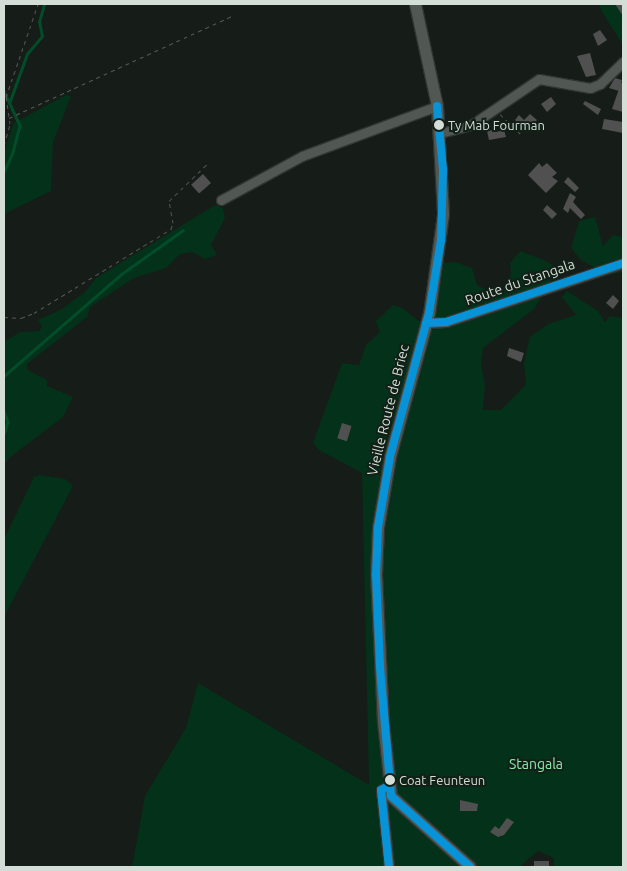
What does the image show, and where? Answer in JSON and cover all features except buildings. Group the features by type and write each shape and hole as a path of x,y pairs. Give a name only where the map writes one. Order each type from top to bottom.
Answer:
{"street":[{"name":"Vieille Route de Briec","path":"415,4 437,106 440,133 442,226 426,322 390,457 378,527 377,598 388,786 397,804 470,867"},
{"path":"440,133 471,125 496,110 539,79 593,87 623,62"},
{"path":"221,200 302,156 437,106"},
{"name":"Route du Stangala","path":"426,322 446,322 623,263"},
{"path":"388,786 381,790 389,867"}],"path":[{"path":"4,145 9,118 6,97 38,4"},
{"path":"9,118 234,15"},
{"path":"496,110 522,135"},
{"path":"4,317 21,318 34,313 170,230 173,223 169,201 207,164"}],"green space":[{"path":"599,4 623,4 623,45 602,12"},
{"path":"66,95 71,96 53,142 51,191 4,214 4,151 14,123"},
{"path":"215,205 223,208 225,218 211,245 217,255 205,259 192,252 180,254 166,268 134,278 90,307 87,317 27,364 28,370 47,380 47,386 73,397 63,417 9,458 4,465 4,342 20,332 39,331 42,327 38,320 62,309 85,292 96,278"},
{"path":"595,217 603,246 613,235 623,237 623,272 607,275 581,260 571,248 579,221"},
{"name":"Stangala","path":"520,251 544,260 559,269 534,309 483,348 481,364 485,385 483,410 501,410 526,385 524,363 530,337 548,324 576,315 562,297 567,291 598,311 605,322 610,316 623,318 623,867 554,867 554,858 538,851 520,866 524,867 132,867 145,796 186,728 198,683 369,785 362,473 319,450 313,443 342,363 359,365 366,345 380,332 376,321 393,305 402,308 428,328 441,263 455,262 472,268 477,285 490,292 503,290 511,273 510,263"},
{"path":"39,475 65,479 73,486 4,617 4,539 34,477"}],"waterway":[{"path":"10,101 27,54 42,36 39,22 44,4"},
{"path":"4,91 20,126 13,153 4,172"},
{"path":"4,376 120,275 183,230"},
{"path":"4,411 8,422 4,434"}],"transit line":[{"path":"437,106 443,170 441,240 429,313 390,457 378,527 376,574 380,667 391,796 470,867"},
{"path":"426,323 446,322 623,263"},
{"path":"388,786 381,790 389,867"}],"place":[{"name":"Ty Mab Fourman","path":"439,125"},
{"name":"Coat Feunteun","path":"390,780"}]}
